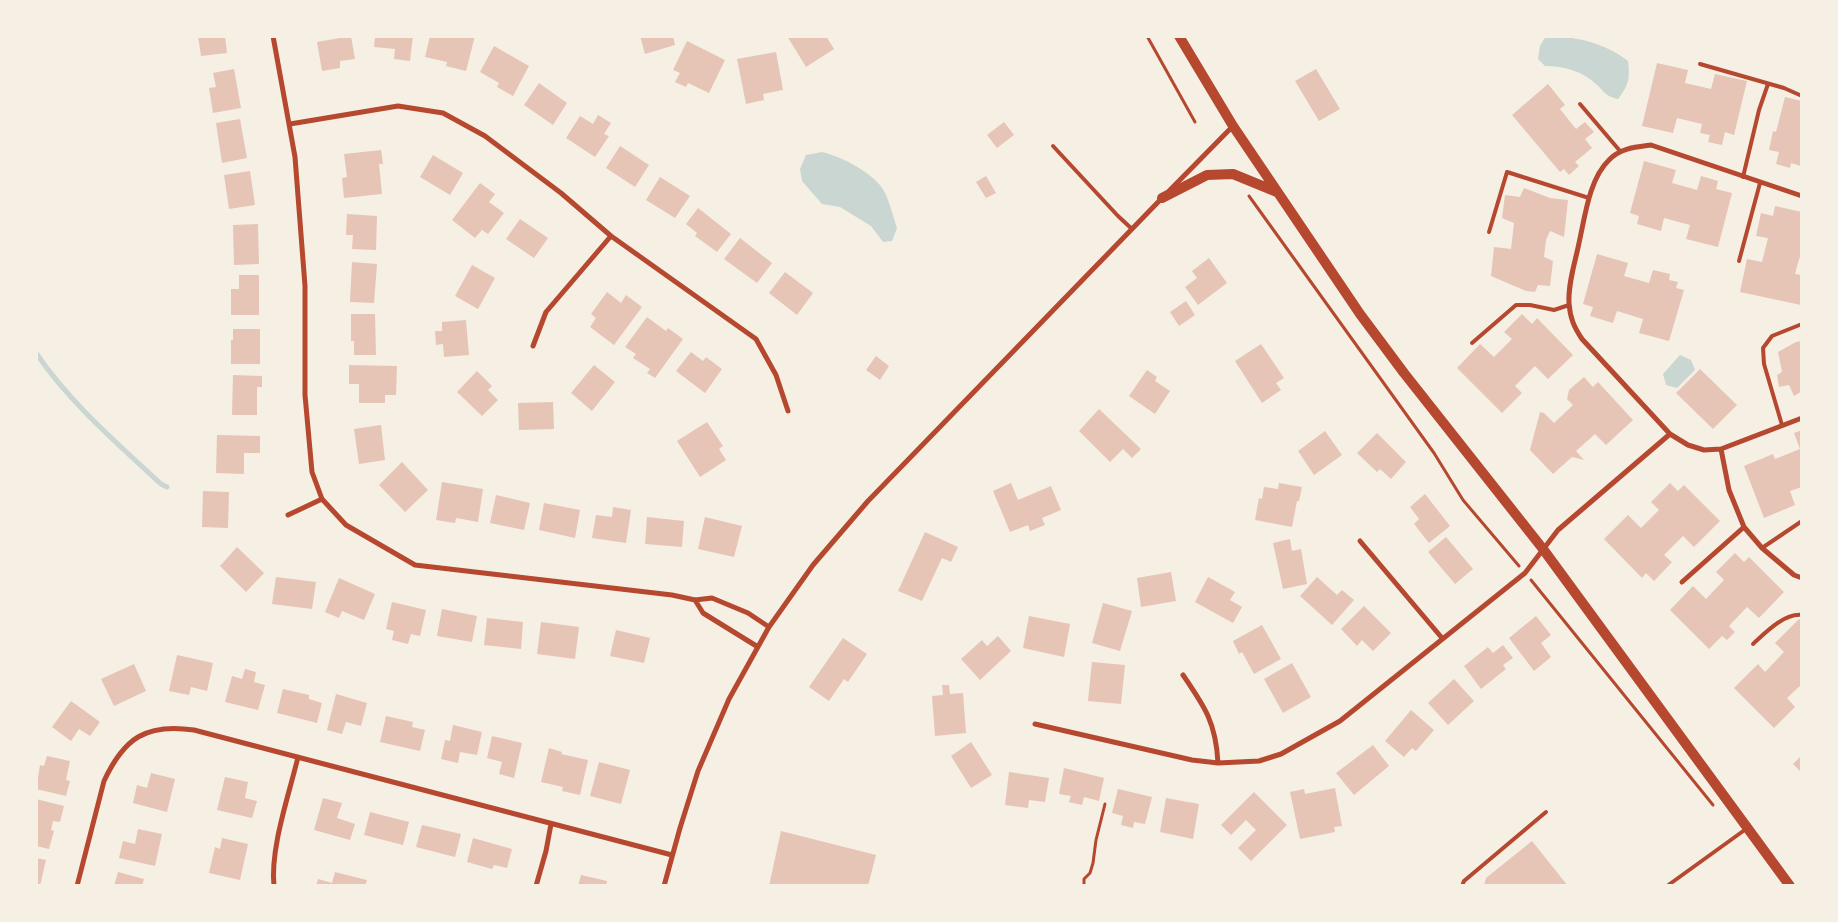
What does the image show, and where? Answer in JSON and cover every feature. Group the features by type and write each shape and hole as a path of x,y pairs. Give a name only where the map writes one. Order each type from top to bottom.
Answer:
{"main road":[{"path":"1179,36 1233,126 1360,314 1543,550 1790,886"},
{"path":"1162,198 1207,175 1233,174 1278,192"}],"street":[{"path":"273,36 296,157 305,286 305,395 312,472 322,498 346,525 414,566 672,595 695,600 712,598 748,613 769,627"},
{"path":"290,124 398,106 443,113 485,136 562,193 611,236 756,340 776,376 788,411"},
{"path":"664,886 698,771 729,699 769,627 813,565 868,501 1233,126"},
{"path":"1802,196 1651,145 1634,147 1620,152 1608,161 1599,174 1589,198 1569,287 1572,324 1582,339 1670,434 1688,445 1704,450 1721,449 1782,424 1802,418"},
{"path":"533,346 546,312 611,236"},
{"path":"1034,724 1157,753 1218,764 1259,761 1281,754 1340,721 1525,573 1558,530 1670,434"},
{"path":"1721,449 1729,490 1744,527 1762,548 1794,575 1802,578"},
{"path":"288,515 322,498"},
{"path":"1682,582 1744,527"},
{"path":"1360,541 1442,638"},
{"path":"695,600 703,613 758,647"},
{"path":"1183,675 1206,709 1217,741 1218,764"},
{"path":"77,886 104,781 110,766 131,740 145,733 160,729 178,728 194,730 672,855"},
{"path":"274,886 275,852 298,757"},
{"path":"536,886 552,824"}],"lane":[{"path":"1700,64 1802,96"},
{"path":"1743,177 1768,84"},
{"path":"1580,104 1620,152"},
{"path":"1053,146 1132,229"},
{"path":"1489,232 1507,172 1589,198"},
{"path":"1738,260 1760,183"},
{"path":"1472,343 1516,305 1530,305 1554,310 1569,304"},
{"path":"1782,424 1764,364 1762,348 1772,336 1802,324"},
{"path":"1762,548 1802,521"},
{"path":"1753,644 1774,625 1797,614 1802,615"},
{"path":"1462,886 1464,881 1546,812"},
{"path":"1667,886 1748,828"}],"path":[{"path":"1147,36 1195,122"},
{"path":"1244,193 1252,197 1434,453 1463,500 1525,573 1713,806"},
{"path":"1084,886 1084,879 1090,873 1093,863 1096,840 1105,804"}],"shaded area":[{"path":"1546,36 1568,37 1600,45 1628,61 1628,81 1618,99 1608,95 1591,79 1579,73 1566,68 1545,66 1538,59 1540,46"},
{"path":"822,152 838,157 857,167 880,185 888,200 897,228 892,241 883,242 871,226 840,207 822,204 802,181 800,169 806,155"},
{"path":"1680,355 1691,360 1695,370 1677,388 1666,385 1663,374"}],"building":[{"path":"198,36 225,36 227,53 201,56"},
{"path":"351,36 355,59 340,61 340,68 322,71 317,42"},
{"path":"375,36 413,36 410,61 394,59 395,49 374,47"},
{"path":"430,36 475,36 466,71 446,66 447,62 425,57"},
{"path":"640,36 673,36 675,45 645,54"},
{"path":"787,36 826,36 834,49 806,67"},
{"path":"687,41 725,60 709,93 688,83 686,87 675,82 680,73 673,70"},
{"path":"494,46 529,66 513,96 497,87 499,83 480,72"},
{"path":"776,52 783,90 763,94 764,100 746,104 737,59"},
{"path":"1657,63 1688,70 1685,83 1711,89 1715,74 1747,81 1734,135 1725,132 1722,145 1708,142 1710,135 1700,133 1702,124 1677,118 1673,133 1642,126"},
{"path":"234,69 241,108 213,113 209,88 216,87 213,73"},
{"path":"1316,69 1340,109 1319,121 1295,81"},
{"path":"539,83 567,103 553,125 524,105"},
{"path":"1548,84 1565,105 1560,109 1576,129 1585,122 1594,132 1585,139 1592,148 1575,162 1579,166 1569,175 1564,169 1560,172 1512,115"},
{"path":"1785,97 1802,101 1802,162 1801,166 1791,163 1790,168 1776,164 1779,152 1769,150 1773,131 1776,132"},
{"path":"598,115 611,123 604,134 609,136 595,157 566,138 580,116 593,124"},
{"path":"240,119 247,158 222,163 216,123"},
{"path":"1004,122 1014,135 997,148 987,135"},
{"path":"620,146 649,165 635,187 606,168"},
{"path":"381,150 383,164 379,164 382,194 344,198 342,178 347,177 344,154"},
{"path":"433,155 463,173 450,195 420,177"},
{"path":"1644,161 1676,170 1672,183 1697,190 1701,176 1718,181 1716,189 1732,193 1718,247 1686,239 1690,225 1664,218 1661,231 1637,224 1639,216 1630,213"},
{"path":"250,171 255,205 229,209 224,175"},
{"path":"986,176 996,193 986,198 976,182"},
{"path":"660,177 690,196 675,218 646,200"},
{"path":"480,183 495,194 489,202 504,213 488,234 482,230 475,238 452,220"},
{"path":"1524,188 1550,198 1568,200 1564,237 1550,231 1546,240 1544,257 1553,261 1550,286 1538,285 1535,292 1526,291 1491,276 1494,247 1511,249 1514,223 1502,218 1505,195 1520,197"},
{"path":"1775,206 1802,212 1802,249 1795,274 1802,275 1801,305 1740,292 1747,259 1762,262 1768,238 1756,236 1761,213 1773,216"},
{"path":"698,208 731,234 717,252 695,236 697,233 686,224"},
{"path":"347,214 377,216 376,250 352,249 353,235 346,235"},
{"path":"520,219 548,238 534,258 506,239"},
{"path":"258,224 259,264 234,265 233,225"},
{"path":"740,238 772,263 757,283 724,259"},
{"path":"1597,254 1628,263 1624,276 1649,283 1653,270 1670,274 1669,280 1678,282 1676,288 1684,290 1669,341 1639,333 1643,319 1617,311 1613,323 1590,316 1593,307 1583,304"},
{"path":"1209,258 1227,283 1198,305 1185,287 1197,278 1192,271"},
{"path":"352,262 377,264 374,303 350,302"},
{"path":"472,265 495,278 478,309 455,296"},
{"path":"785,272 813,293 797,315 769,293"},
{"path":"239,275 259,275 259,315 231,315 231,289 239,289"},
{"path":"607,292 621,303 626,295 642,307 614,345 590,327 596,318 591,314"},
{"path":"1186,301 1195,315 1179,326 1170,312"},
{"path":"351,314 375,314 376,355 354,355 354,341 351,341"},
{"path":"1522,314 1532,324 1537,318 1573,355 1548,379 1535,366 1515,386 1522,393 1502,413 1457,368 1480,344 1494,357 1512,339 1504,332"},
{"path":"647,317 666,331 668,328 683,339 655,378 647,373 650,369 633,358 636,354 625,347"},
{"path":"466,320 469,355 444,357 443,344 436,345 435,331 442,331 442,322"},
{"path":"233,329 260,329 260,364 231,364"},
{"path":"1802,341 1802,391 1794,396 1789,385 1779,387 1777,375 1782,372 1778,352 1796,342"},
{"path":"1261,344 1284,378 1276,383 1281,390 1262,403 1235,361"},
{"path":"691,352 703,361 706,357 722,369 705,393 676,371"},
{"path":"876,356 889,366 880,380 866,370"},
{"path":"349,365 397,366 396,395 385,395 385,403 359,403 359,384 349,384"},
{"path":"594,365 615,382 592,411 571,393"},
{"path":"1700,369 1737,405 1713,429 1676,393"},
{"path":"1147,370 1157,377 1155,381 1170,391 1155,414 1129,396"},
{"path":"477,371 492,386 488,390 498,400 482,416 457,392"},
{"path":"233,375 262,376 262,387 257,387 257,415 232,415"},
{"path":"1584,377 1593,387 1598,382 1633,420 1606,445 1595,434 1576,451 1584,460 1572,457 1553,474 1530,450 1540,412 1544,413 1554,423 1573,405 1567,399 1569,390"},
{"path":"553,402 554,429 519,430 518,403"},
{"path":"1099,409 1141,449 1132,458 1123,449 1110,462 1079,431"},
{"path":"707,422 723,446 719,449 726,460 700,477 677,441"},
{"path":"381,425 385,460 359,464 354,429"},
{"path":"1802,430 1802,487 1790,491 1795,505 1764,518 1744,466 1773,454 1775,459 1800,449 1794,433"},
{"path":"1325,431 1342,455 1314,475 1298,451"},
{"path":"1377,433 1406,462 1391,479 1380,469 1377,472 1357,453"},
{"path":"217,435 260,436 260,453 244,453 244,474 216,473"},
{"path":"402,462 428,490 405,512 379,485"},
{"path":"442,482 483,489 478,522 456,518 455,523 436,520"},
{"path":"1011,483 1018,500 1051,486 1061,510 1042,518 1045,525 1030,531 1028,525 1010,532 993,491"},
{"path":"1279,483 1302,487 1292,527 1255,520 1259,498 1262,499 1264,487 1278,489"},
{"path":"1670,483 1678,491 1684,485 1720,521 1694,547 1683,536 1664,555 1672,562 1654,581 1646,573 1642,578 1604,539 1628,515 1641,528 1659,510 1651,502"},
{"path":"203,491 229,492 228,528 202,527"},
{"path":"1425,494 1450,526 1429,543 1414,524 1419,519 1410,507"},
{"path":"496,495 530,503 524,530 490,523"},
{"path":"544,503 580,510 575,538 539,530"},
{"path":"613,507 631,510 626,543 592,538 596,515 612,517"},
{"path":"647,517 684,521 682,547 645,544"},
{"path":"705,517 742,526 734,557 698,549"},
{"path":"925,532 958,547 951,562 942,558 922,601 898,591"},
{"path":"1446,537 1473,569 1455,584 1428,552"},
{"path":"1290,539 1292,551 1301,549 1307,584 1283,589 1273,543"},
{"path":"237,547 264,573 246,592 220,566"},
{"path":"1735,553 1744,562 1749,557 1784,592 1759,618 1747,607 1729,626 1735,632 1727,640 1722,636 1709,649 1670,610 1693,586 1706,599 1724,580 1716,572"},
{"path":"1171,572 1176,601 1141,607 1137,578"},
{"path":"276,577 316,582 312,609 272,604"},
{"path":"1208,577 1235,592 1230,600 1242,607 1233,623 1195,602"},
{"path":"1317,577 1337,595 1342,590 1354,600 1332,625 1300,596"},
{"path":"339,578 375,594 364,620 342,611 339,618 325,612"},
{"path":"392,602 426,610 420,636 411,634 408,644 392,640 394,631 386,629"},
{"path":"1103,603 1132,611 1120,651 1092,643"},
{"path":"1364,606 1391,633 1373,651 1362,640 1357,646 1341,629"},
{"path":"442,609 477,616 472,642 437,636"},
{"path":"1029,616 1070,624 1064,657 1023,648"},
{"path":"1536,616 1551,635 1541,643 1551,657 1534,671 1509,638"},
{"path":"487,618 523,622 521,649 484,645"},
{"path":"1799,619 1802,622 1802,684 1787,698 1795,707 1774,728 1734,688 1758,664 1765,672 1784,652 1775,643"},
{"path":"541,622 579,627 575,659 537,654"},
{"path":"1262,625 1281,659 1254,674 1242,652 1239,654 1233,641"},
{"path":"616,630 650,638 644,663 610,656"},
{"path":"998,636 1011,651 980,680 961,659 982,640 987,646"},
{"path":"843,638 867,654 848,682 844,679 829,701 809,687"},
{"path":"1503,645 1513,658 1503,665 1506,669 1481,689 1464,666 1488,647 1493,653"},
{"path":"177,655 213,663 207,691 191,687 189,695 169,691"},
{"path":"1092,662 1125,665 1121,704 1088,701"},
{"path":"1292,663 1311,697 1283,713 1264,679"},
{"path":"134,664 146,691 114,706 101,679"},
{"path":"245,669 256,672 254,682 265,685 258,710 225,702 232,676 242,679"},
{"path":"1454,679 1474,701 1448,725 1428,703"},
{"path":"942,685 949,685 950,694 963,693 966,733 935,736 932,696 943,695"},
{"path":"283,689 309,695 309,699 322,703 317,723 277,713"},
{"path":"336,694 367,703 361,726 346,722 342,734 327,730"},
{"path":"71,701 100,722 90,736 79,729 71,741 52,727"},
{"path":"1411,710 1434,730 1416,751 1412,748 1404,757 1385,741"},
{"path":"386,716 413,722 412,727 425,730 420,751 380,742"},
{"path":"453,725 482,732 477,755 460,752 458,763 441,759 445,740 450,741"},
{"path":"492,736 522,743 514,778 499,774 502,762 487,758"},
{"path":"971,742 992,775 971,788 951,756"},
{"path":"1373,745 1389,766 1354,795 1336,773"},
{"path":"549,748 562,752 561,754 588,760 580,795 562,791 563,787 541,782"},
{"path":"1802,755 1802,773 1793,764"},
{"path":"47,756 70,761 66,780 70,781 66,796 36,789 40,765 44,766"},
{"path":"599,762 630,770 621,804 590,796"},
{"path":"1064,768 1104,778 1099,801 1084,797 1082,805 1069,802 1071,796 1059,794"},
{"path":"1009,772 1049,778 1045,802 1029,800 1028,808 1005,805"},
{"path":"151,773 175,779 167,812 133,803 137,785 147,788"},
{"path":"225,777 248,782 245,798 257,801 252,818 217,810"},
{"path":"1335,788 1342,826 1334,827 1335,832 1300,839 1290,792 1304,789 1305,794"},
{"path":"1118,789 1152,797 1145,824 1134,822 1133,828 1121,825 1123,816 1112,813"},
{"path":"1254,792 1287,825 1251,861 1238,848 1256,830 1246,820 1231,835 1221,825"},
{"path":"323,798 342,803 337,818 355,824 350,840 314,830"},
{"path":"1166,798 1199,804 1193,839 1160,832"},
{"path":"36,799 64,806 60,822 53,821 51,830 54,831 49,849 36,846"},
{"path":"370,812 409,822 403,845 364,835"},
{"path":"422,825 461,834 455,857 416,847"},
{"path":"138,829 162,834 155,866 119,858 123,841 135,844"},
{"path":"781,831 876,855 868,886 769,886"},
{"path":"222,838 248,844 240,880 209,873 215,847 220,849"},
{"path":"473,838 512,849 507,868 494,865 492,869 467,862"},
{"path":"1532,841 1568,886 1484,886 1486,878"},
{"path":"36,858 46,860 40,886 36,886"},
{"path":"118,872 144,879 142,886 114,886"},
{"path":"335,872 367,880 365,886 316,886 318,879 332,883"},
{"path":"581,875 607,881 606,886 578,886"}],"waterway":[{"path":"36,353 79,406 111,438 161,484 167,487"}]}
